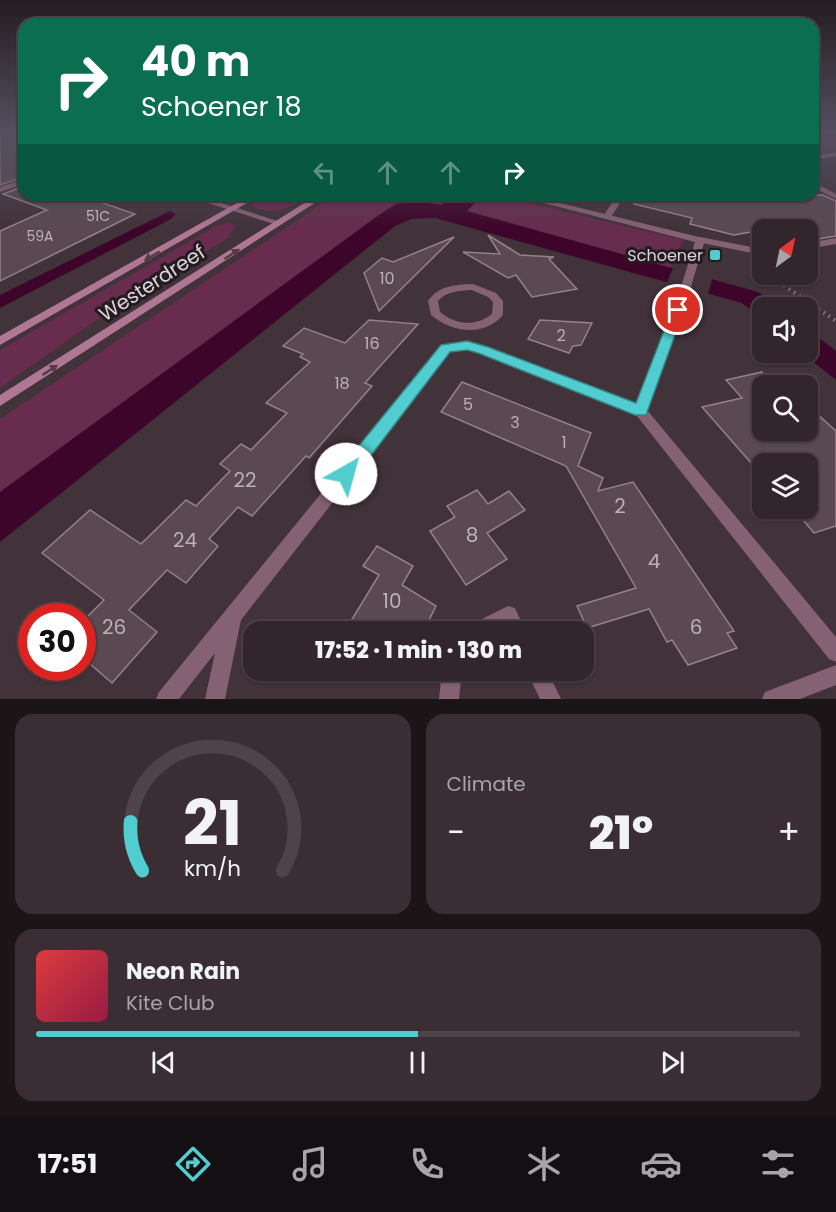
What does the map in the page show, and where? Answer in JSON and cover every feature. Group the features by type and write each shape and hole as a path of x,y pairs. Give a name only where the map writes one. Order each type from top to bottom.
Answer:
{"main road":[{"name":"Westerdreef","path":"0,341 246,201"},
{"name":"Westerdreef","path":"0,401 314,201"}],"street":[{"path":"0,190 18,183"},
{"path":"819,187 836,196"},
{"path":"206,201 280,223"},
{"path":"544,201 608,215 700,240 752,250"},
{"path":"608,215 617,201"},
{"path":"640,411 686,290 700,240"},
{"path":"818,244 836,241"},
{"path":"462,287 483,290 492,295 500,308 497,315 491,321 470,327 459,326 441,319 433,307 437,295 462,287"},
{"path":"467,346 470,327"},
{"path":"166,699 233,618 446,348 467,346 640,411 836,652"},
{"path":"497,621 508,615 511,621"},
{"path":"215,699 233,618"},
{"path":"772,699 836,675"},
{"path":"449,699 451,681"},
{"path":"542,681 551,699"}],"path":[{"path":"784,285 836,321"}],"shaded area":[{"path":"259,201 299,201 283,209 269,211 253,207 253,204"},
{"path":"326,201 446,201 442,205 421,202 396,204 379,215 0,492 0,419"},
{"path":"446,201 477,201 467,211 758,292 765,297 752,297 752,311 742,303 435,218 412,219 395,226 0,542 0,492 379,215 396,204 421,202 441,205"},
{"path":"477,201 521,201 683,240 670,268 466,211"},
{"path":"170,211 176,214 171,219 0,308 0,295"},
{"path":"228,223 236,225 228,238 112,309 0,388 0,350 216,226"},
{"path":"818,337 836,351 836,380 815,363 818,363"}],"pier":[{"path":"674,266 713,277 707,297 666,285"}],"building":[{"path":"0,164 18,164 18,179 0,185"},
{"path":"18,188 18,199 3,194"},
{"path":"819,195 823,195 836,201 836,236 818,239 818,219 752,219 752,232 734,235 690,224 692,218 634,204 634,201 819,201"},
{"path":"22,201 97,201 135,214 0,281 0,231 47,210"},
{"path":"488,235 520,255 554,257 549,259 577,289 532,297 516,275 508,278 463,252 500,254"},
{"path":"454,237 379,311 364,273 382,258 393,262"},
{"path":"369,320 418,324 365,383 372,386 309,458 306,456 252,516 238,507 209,539 218,546 186,583 167,570 129,610 157,632 112,683 96,669 96,608 104,600 42,553 90,510 141,544 186,500 196,506 230,471 220,464 241,444 251,450 287,413 266,403 310,362 300,357 303,354 283,346 304,328 345,343"},
{"path":"540,320 592,323 581,345 573,346 569,353 528,339"},
{"path":"762,372 762,375 752,375 752,441 818,441 818,415 836,431 836,526 814,533 802,519 818,519 818,453 752,453 752,464 702,407 742,398 726,380"},
{"path":"462,382 591,433 578,466 603,478 598,491 633,482 734,631 727,633 737,648 688,665 672,640 667,642 649,609 594,626 594,621 584,621 577,606 636,588 566,466 441,412"},
{"path":"477,490 488,504 509,491 525,510 487,533 507,559 466,585 430,531 455,517 447,506"},
{"path":"377,546 413,566 402,585 436,606 428,621 351,621 379,575 363,566"}],"place":[{"name":"Schoener","path":"715,255"}],"route":[{"path":"346,474 446,348 467,346 483,350 640,411 678,310"}]}
